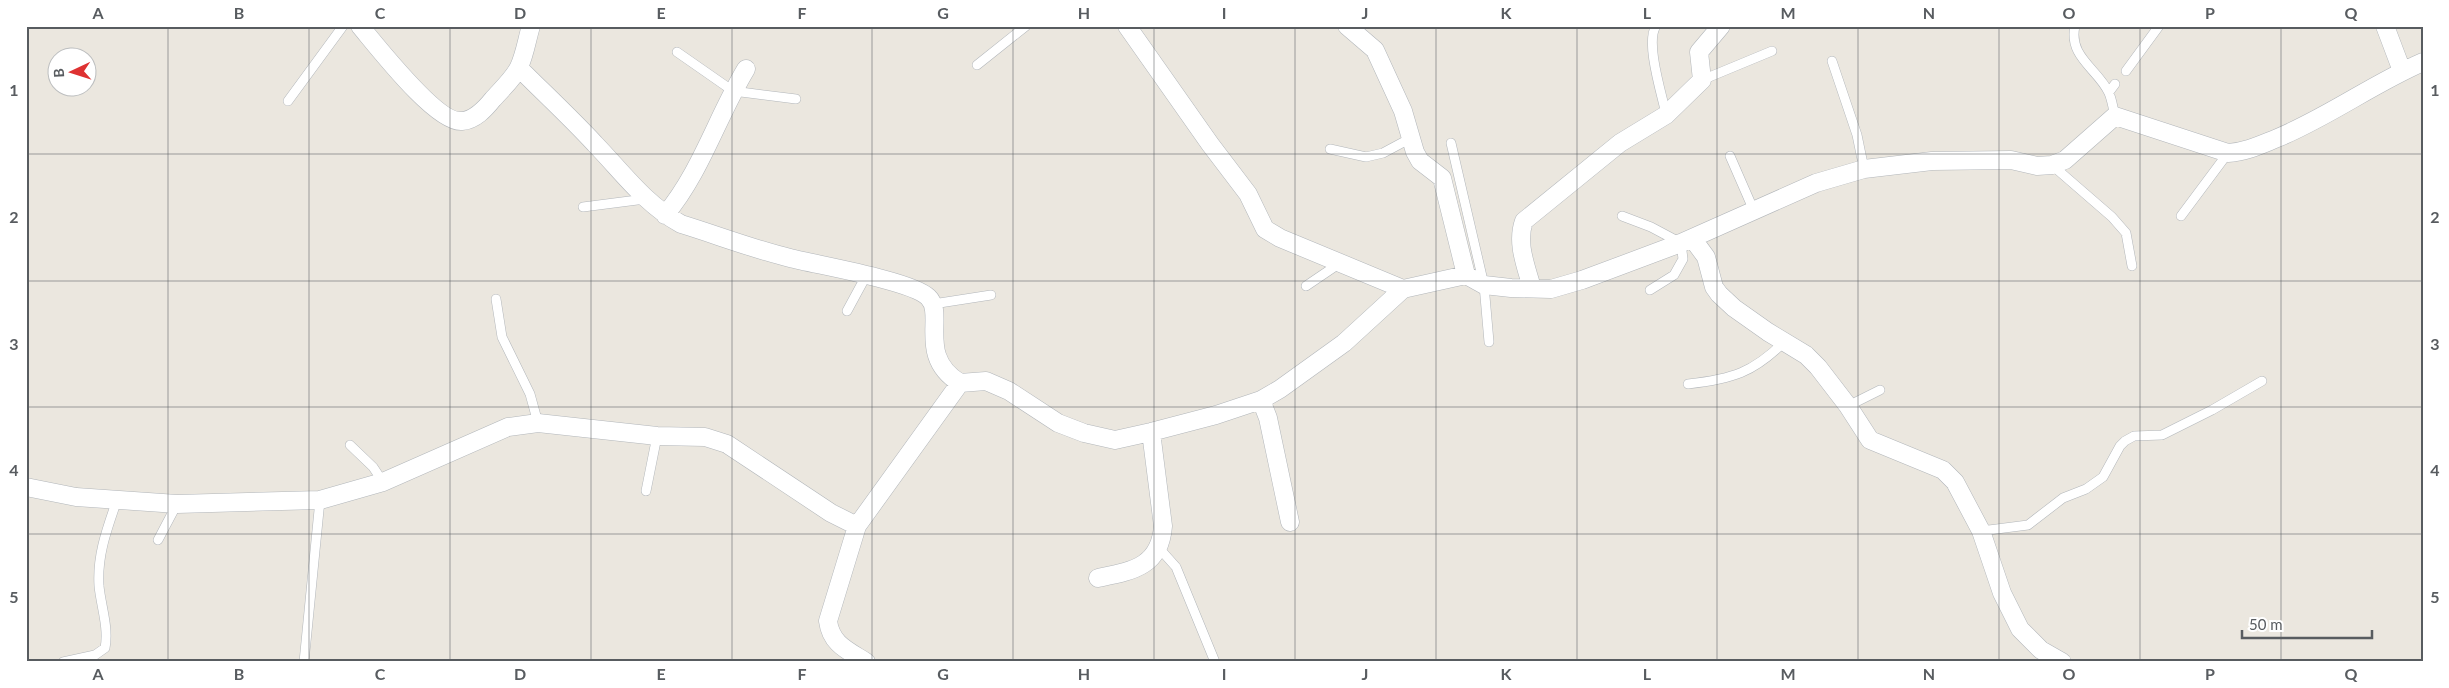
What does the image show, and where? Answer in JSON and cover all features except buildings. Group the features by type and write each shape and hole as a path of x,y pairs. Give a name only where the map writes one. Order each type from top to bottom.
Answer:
{"street":[{"path":"360,26 414,89 450,119 461,122 472,118 484,110 519,68 531,26"},
{"path":"1127,26 1210,144 1248,194 1265,229 1280,238 1403,288"},
{"path":"1347,26 1375,50 1403,111 1420,161 1442,178 1466,275"},
{"path":"1532,288 1520,241 1520,232 1524,221 1620,143 1666,115 1702,80 1699,52 1721,26"},
{"path":"2385,26 2402,71"},
{"path":"519,68 595,144 645,199 665,215 681,224 790,258 916,288 929,297 933,304 934,344 942,368 947,375 960,383 986,381 1009,391 1058,423 1084,433 1115,440 1216,415 1261,400 1280,389 1336,348 1403,288 1466,275 1484,285 1551,289 1582,280 1686,240 1816,183 1864,169 1932,161 2011,160 2037,166 2052,165 2065,160 2115,116 2228,153 2242,152 2307,126 2402,71 2423,62"},
{"path":"665,215 679,198 695,170 733,91 746,70"},
{"path":"1686,240 1706,257 1714,287 1719,294 1740,313 1806,355 1818,367 1848,406 1870,440 1943,470 1955,482 1981,531 2002,592 2020,629 2041,650 2062,662"},
{"path":"866,662 834,640 829,633 828,621 856,526 960,383"},
{"path":"1261,400 1268,418 1290,522"},
{"path":"26,486 76,497 177,504 320,500 383,482 508,427 538,423 657,436 706,437 727,444 822,508 856,526"},
{"path":"1098,578 1143,565 1153,557 1162,542 1163,526 1151,432"}],"lane":[{"path":"288,101 343,26"},
{"path":"977,65 1026,26"},
{"path":"1656,26 1652,31 1652,54 1666,115"},
{"path":"2075,26 2074,43 2078,54 2109,92 2115,116"},
{"path":"2126,71 2159,26"},
{"path":"1702,80 1772,51"},
{"path":"677,52 733,91 796,99"},
{"path":"1832,61 1857,135 1864,169"},
{"path":"2109,92 2115,84"},
{"path":"1330,150 1366,157 1383,153 1411,138"},
{"path":"1451,144 1484,285 1489,342"},
{"path":"2181,216 2228,153"},
{"path":"1730,156 1754,211"},
{"path":"2052,165 2112,217 2126,233 2132,266"},
{"path":"583,207 645,199"},
{"path":"1622,216 1686,240 1683,260 1674,275 1650,290"},
{"path":"1306,286 1340,263"},
{"path":"847,311 866,276"},
{"path":"933,304 991,295"},
{"path":"496,299 502,337 530,394 538,423"},
{"path":"1688,384 1724,380 1741,374 1768,357 1785,341"},
{"path":"1981,531 2028,525 2063,498 2086,489 2103,477 2120,446 2125,441 2134,436 2162,435 2212,410 2262,381"},
{"path":"1848,406 1880,390"},
{"path":"646,491 657,436"},
{"path":"350,445 373,467 383,482"},
{"path":"63,662 95,655 105,648 106,634 99,587 100,554 117,500"},
{"path":"304,662 320,500"},
{"path":"158,540 177,504"},
{"path":"1159,548 1176,567 1215,662"}]}
